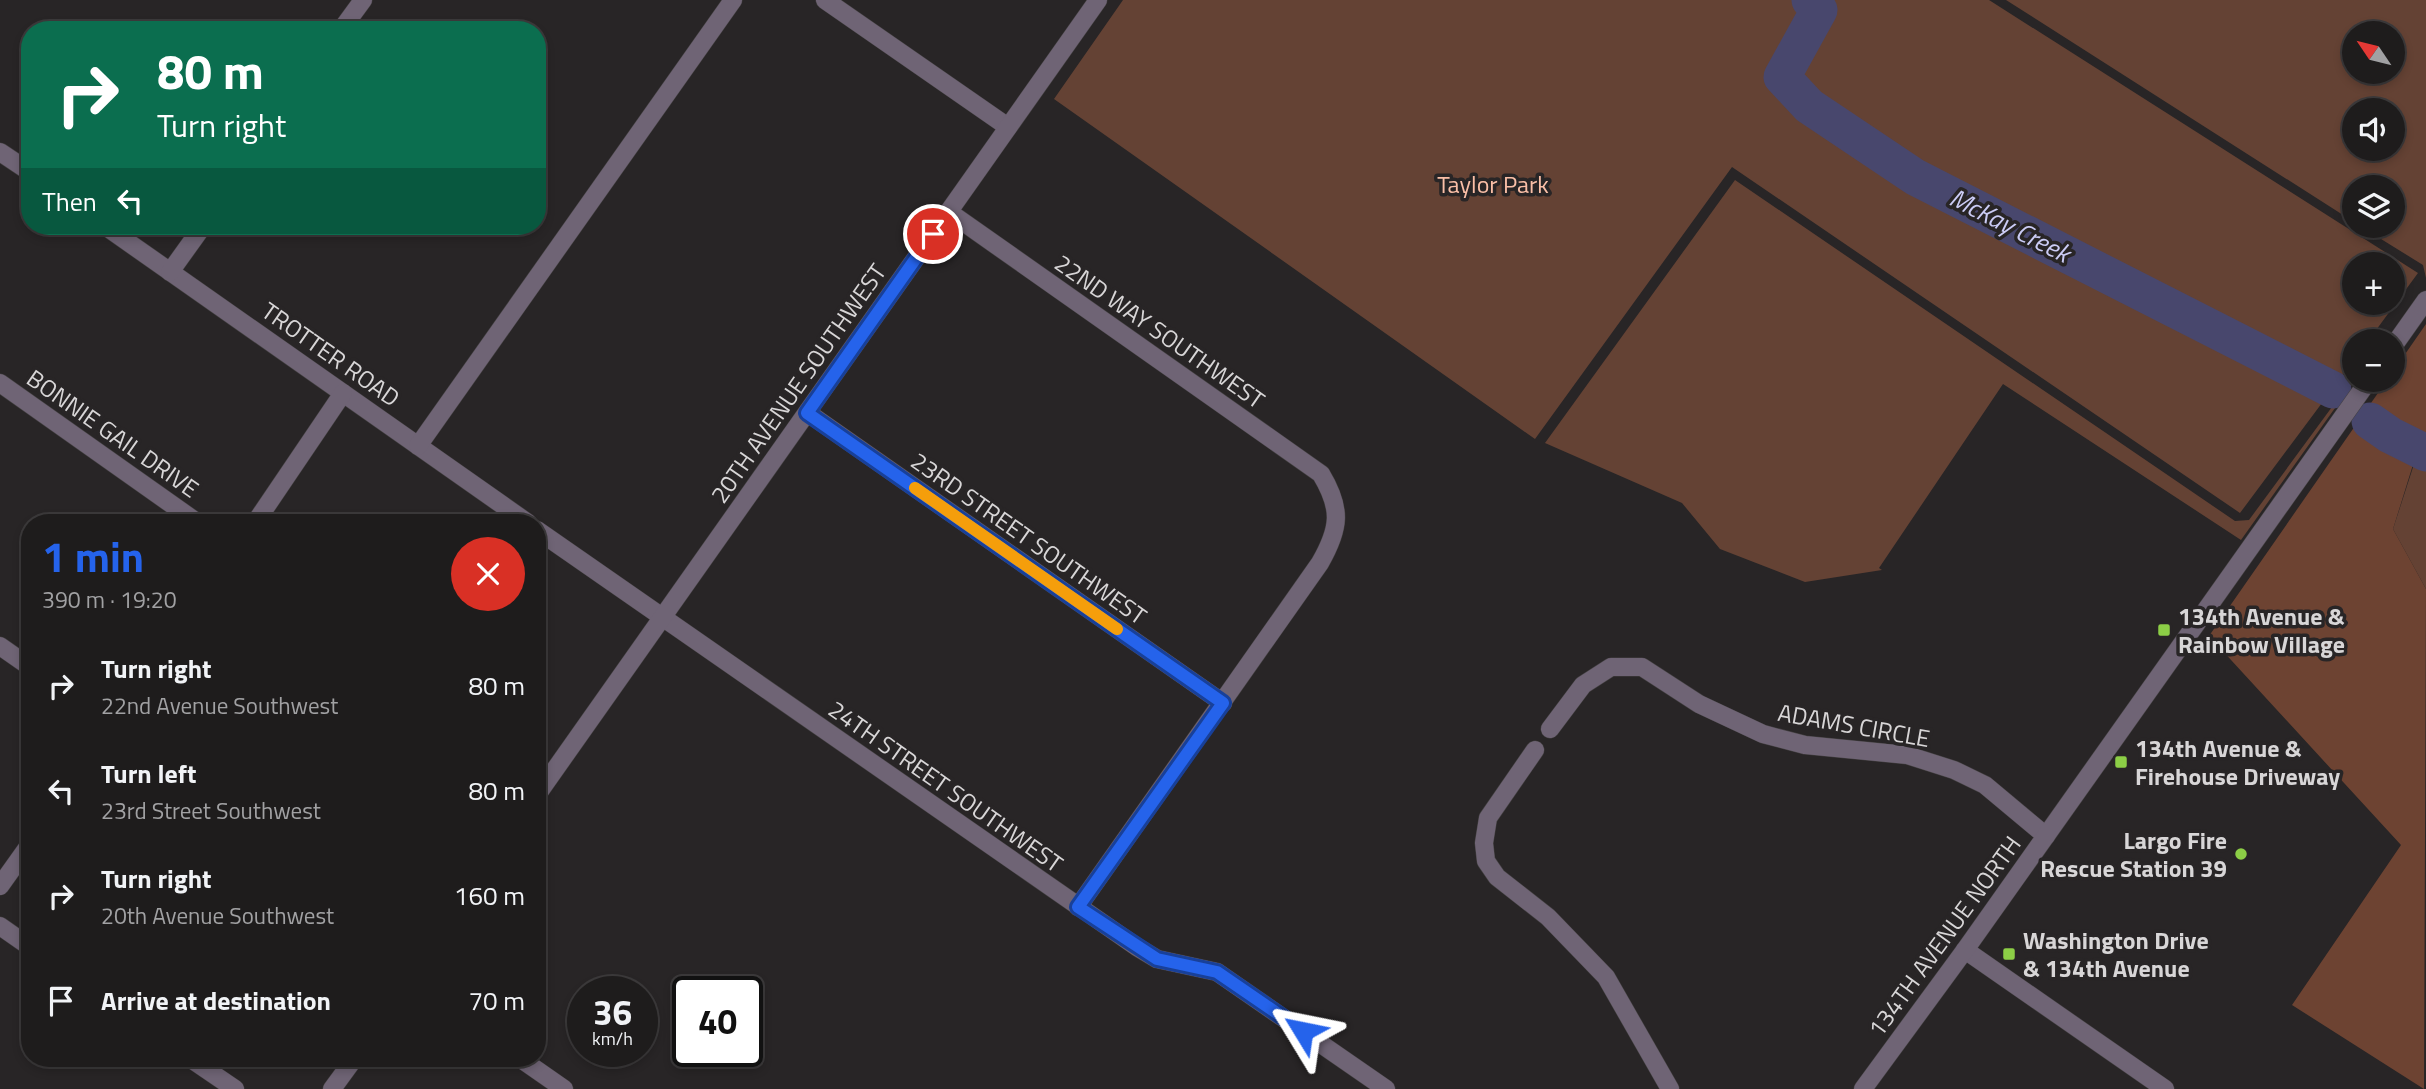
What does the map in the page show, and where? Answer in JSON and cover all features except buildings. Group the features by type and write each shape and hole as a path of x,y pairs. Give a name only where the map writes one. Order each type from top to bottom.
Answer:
{"street":[{"path":"348,21 363,0"},
{"path":"418,446 733,0"},
{"path":"825,0 1008,127"},
{"name":"20TH AVENUE SOUTHWEST","path":"546,781 1098,0"},
{"path":"0,152 21,167"},
{"name":"22ND WAY SOUTHWEST","path":"949,212 1321,474 1335,497 1337,522 1330,546 1223,703"},
{"name":"TROTTER ROAD","path":"118,235 515,514"},
{"path":"170,272 197,235"},
{"path":"2405,330 2426,300"},
{"name":"BONNIE GAIL DRIVE","path":"0,383 185,514"},
{"name":"134TH AVENUE NORTH","path":"1863,1089 1965,950 2361,392"},
{"path":"261,514 343,393"},
{"name":"23RD STREET SOUTHWEST","path":"807,413 1223,703"},
{"path":"546,536 661,617"},
{"name":"24TH STREET SOUTHWEST","path":"661,617 1157,959 1217,972 1386,1089"},
{"path":"0,646 21,661"},
{"name":"ADAMS CIRCLE","path":"1550,729 1583,685 1611,667 1642,667 1699,704 1763,734 1805,745 1907,755 1954,770 1985,785 2046,836"},
{"path":"1078,907 1223,703"},
{"path":"1535,750 1488,818 1484,844 1486,861 1497,877 1548,917 1606,976 1670,1089"},
{"path":"0,887 21,857"},
{"path":"0,926 21,941"},
{"path":"1965,950 2165,1089"},
{"path":"203,1067 235,1089"},
{"path":"332,1089 348,1067"},
{"path":"532,1067 564,1089"}],"green space":[{"name":"Taylor Park","path":"1123,0 1989,0 2342,225 2342,238 2363,238 2385,252 2342,252 2342,315 2387,315 2377,329 2342,329 2342,376 2240,513 1732,167 1535,439 1054,99"},
{"path":"2006,0 2426,0 2426,278 2423,265 2379,238 2405,238 2405,175 2342,175 2342,214"},
{"path":"1735,180 2235,521 2249,520 2343,392 2346,392 2241,540 2003,384 1879,568 1882,570 1805,582 1720,549 1682,503 1545,443"},
{"name":"Taylor Park","path":"2405,265 2418,273 2405,291"},
{"path":"2426,453 2426,589 2393,529 2417,455"}],"shaded area":[{"path":"2426,324 2426,453 2416,455 2393,529 2426,589 2424,1089 2292,1005 2401,845 2209,636 2379,392 2405,392 2405,354"}],"waterway":[{"name":"McKay Creek","path":"1810,0 1819,10 1782,77 1809,106 1915,177 2333,390"},
{"name":"McKay Creek","path":"2370,421 2390,435 2426,453"}],"slow traffic":[{"path":"915,488 1117,629"}],"place":[{"name":"134th Avenue & Rainbow Village","path":"2164,630"},
{"name":"134th Avenue & Firehouse Driveway","path":"2121,762"},
{"name":"Largo Fire Rescue Station 39","path":"2241,854"},
{"name":"Washington Drive & 134th Avenue","path":"2009,954"}],"route":[{"path":"933,234 807,413 1223,703 1078,907 1157,959 1217,972 1303,1031"}]}
